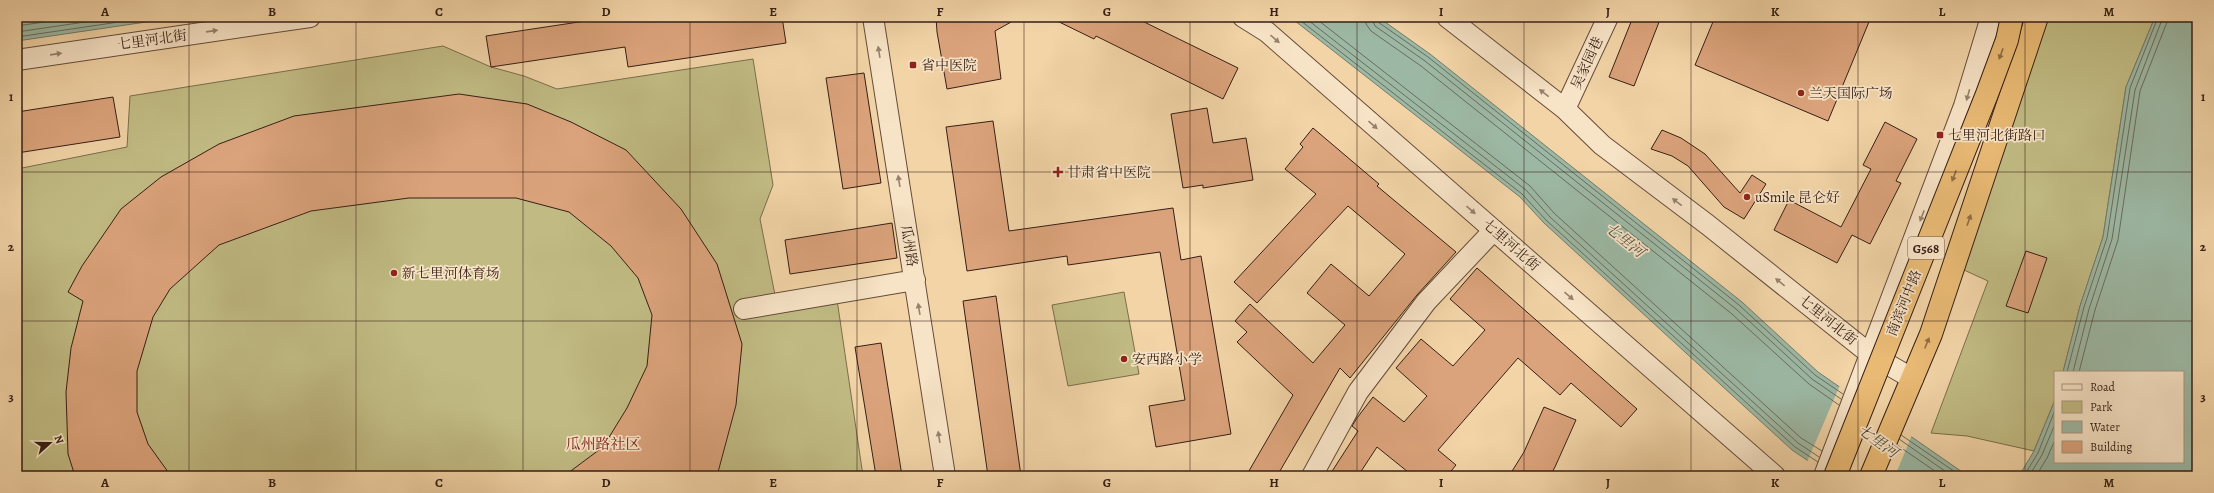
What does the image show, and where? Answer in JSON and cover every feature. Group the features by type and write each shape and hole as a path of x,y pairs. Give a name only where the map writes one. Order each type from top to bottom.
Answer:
{"highway":[{"name":"南滨河中路","path":"1835,476 1987,94 2007,40 2012,17"},
{"name":"G568","path":"1871,476 1931,334 2037,17"}],"street":[{"name":"七里河北街","path":"17,60 310,17"},
{"name":"瓜州路","path":"873,17 945,476"},
{"name":"七里河北街","path":"1243,17 1267,32 1775,476"},
{"name":"七里河北街","path":"1447,17 1565,109 1602,145 1708,225 1870,354 1913,379"},
{"name":"吴家园巷","path":"1565,109 1608,17"},
{"name":"南滨河中路","path":"1824,476 1964,106 1991,17"},
{"path":"1312,476 1358,392 1426,302 1494,230"},
{"path":"744,309 915,280"}],"green space":[{"path":"2047,17 2155,17 2126,87 2103,237 2080,306 2063,371 2054,371 2054,402 2034,451 1967,436 1931,433 1988,281 1964,270"},
{"name":"新七里河体育场","path":"443,46 491,67 524,76 557,89 753,59 773,185 760,219 775,295 835,286 863,476 21,476 17,446 17,260 19,259 17,239 17,169 127,147 130,96"},
{"path":"1124,292 1139,374 1068,386 1052,305"}],"water":[{"path":"17,17 180,17 17,41"},
{"name":"七里河","path":"1290,17 1378,17 1430,54 1742,302 1818,372 1968,476 1831,476 1792,450 1544,223 1520,197"},
{"path":"2155,17 2197,17 2197,476 2019,476 2034,451 2054,402 2054,463 2184,463 2184,371 2063,371 2080,306 2103,237 2126,87"}],"pier":[{"path":"1840,385 1912,435 1895,476 1828,476 1807,462"}],"building":[{"path":"612,17 782,17 786,43 628,67 625,47 491,67 486,36"},
{"path":"936,17 1020,17 995,31 1001,79 947,89 937,32"},
{"path":"1049,17 1134,17 1238,68 1223,99 1096,36 1094,39"},
{"path":"1633,17 1661,17 1634,86 1609,77"},
{"name":"兰天国际广场","path":"1715,17 1871,17 1828,121 1695,65"},
{"path":"864,73 881,183 843,189 826,78"},
{"path":"459,94 527,104 571,122 626,150 681,209 717,264 742,344 736,405 717,476 564,476 603,447 627,408 647,366 652,315 638,278 611,246 569,212 516,198 409,198 311,211 219,245 170,289 153,317 137,371 137,412 148,444 171,476 75,476 68,454 66,392 71,348 83,301 68,292 82,266 121,209 161,177 219,144 294,116"},
{"path":"113,97 120,137 17,153 17,112"},
{"path":"1207,108 1213,143 1246,138 1253,180 1203,188 1203,185 1183,188 1171,114"},
{"path":"993,121 1009,231 1173,208 1181,260 1201,256 1231,434 1156,447 1149,406 1185,400 1160,252 1068,265 1067,256 967,271 946,127"},
{"path":"1885,122 1917,139 1896,181 1901,183 1870,244 1852,235 1837,263 1774,230 1789,200 1841,227 1871,169 1863,165"},
{"path":"1313,128 1379,184 1377,186 1456,252 1417,295 1350,378 1340,368 1277,476 1246,476 1293,395 1237,342 1247,332 1235,321 1250,304 1313,363 1345,325 1307,293 1331,264 1369,296 1405,254 1348,206 1257,303 1234,282 1316,194 1285,169 1303,147 1300,144"},
{"path":"1662,130 1681,138 1705,154 1740,193 1752,175 1766,184 1744,219 1724,207 1688,166 1672,156 1651,149"},
{"path":"892,223 897,258 790,274 785,240"},
{"path":"2026,251 2047,258 2028,313 2006,306"},
{"path":"1477,268 1637,409 1621,427 1571,383 1560,395 1518,358 1438,450 1456,465 1447,476 1413,476 1377,447 1358,476 1329,476 1358,431 1352,426 1373,397 1404,422 1427,396 1396,368 1421,339 1453,366 1485,330 1450,299"},
{"path":"996,296 1021,476 988,476 963,301"},
{"path":"881,343 902,476 876,476 855,347"},
{"path":"1544,407 1576,420 1555,467 1550,476 1509,476 1524,452"}],"place":[{"name":"省中医院","path":"913,65"},
{"name":"兰天国际广场","path":"1801,93"},
{"name":"七里河北街路口","path":"1940,135"},
{"name":"甘肃省中医院","path":"1058,172"},
{"name":"uSmile 昆仑好","path":"1747,197"},
{"name":"新七里河体育场","path":"394,273"},
{"name":"安西路小学","path":"1124,359"}],"district":[{"name":"瓜州路社区","path":"603,444"}]}
